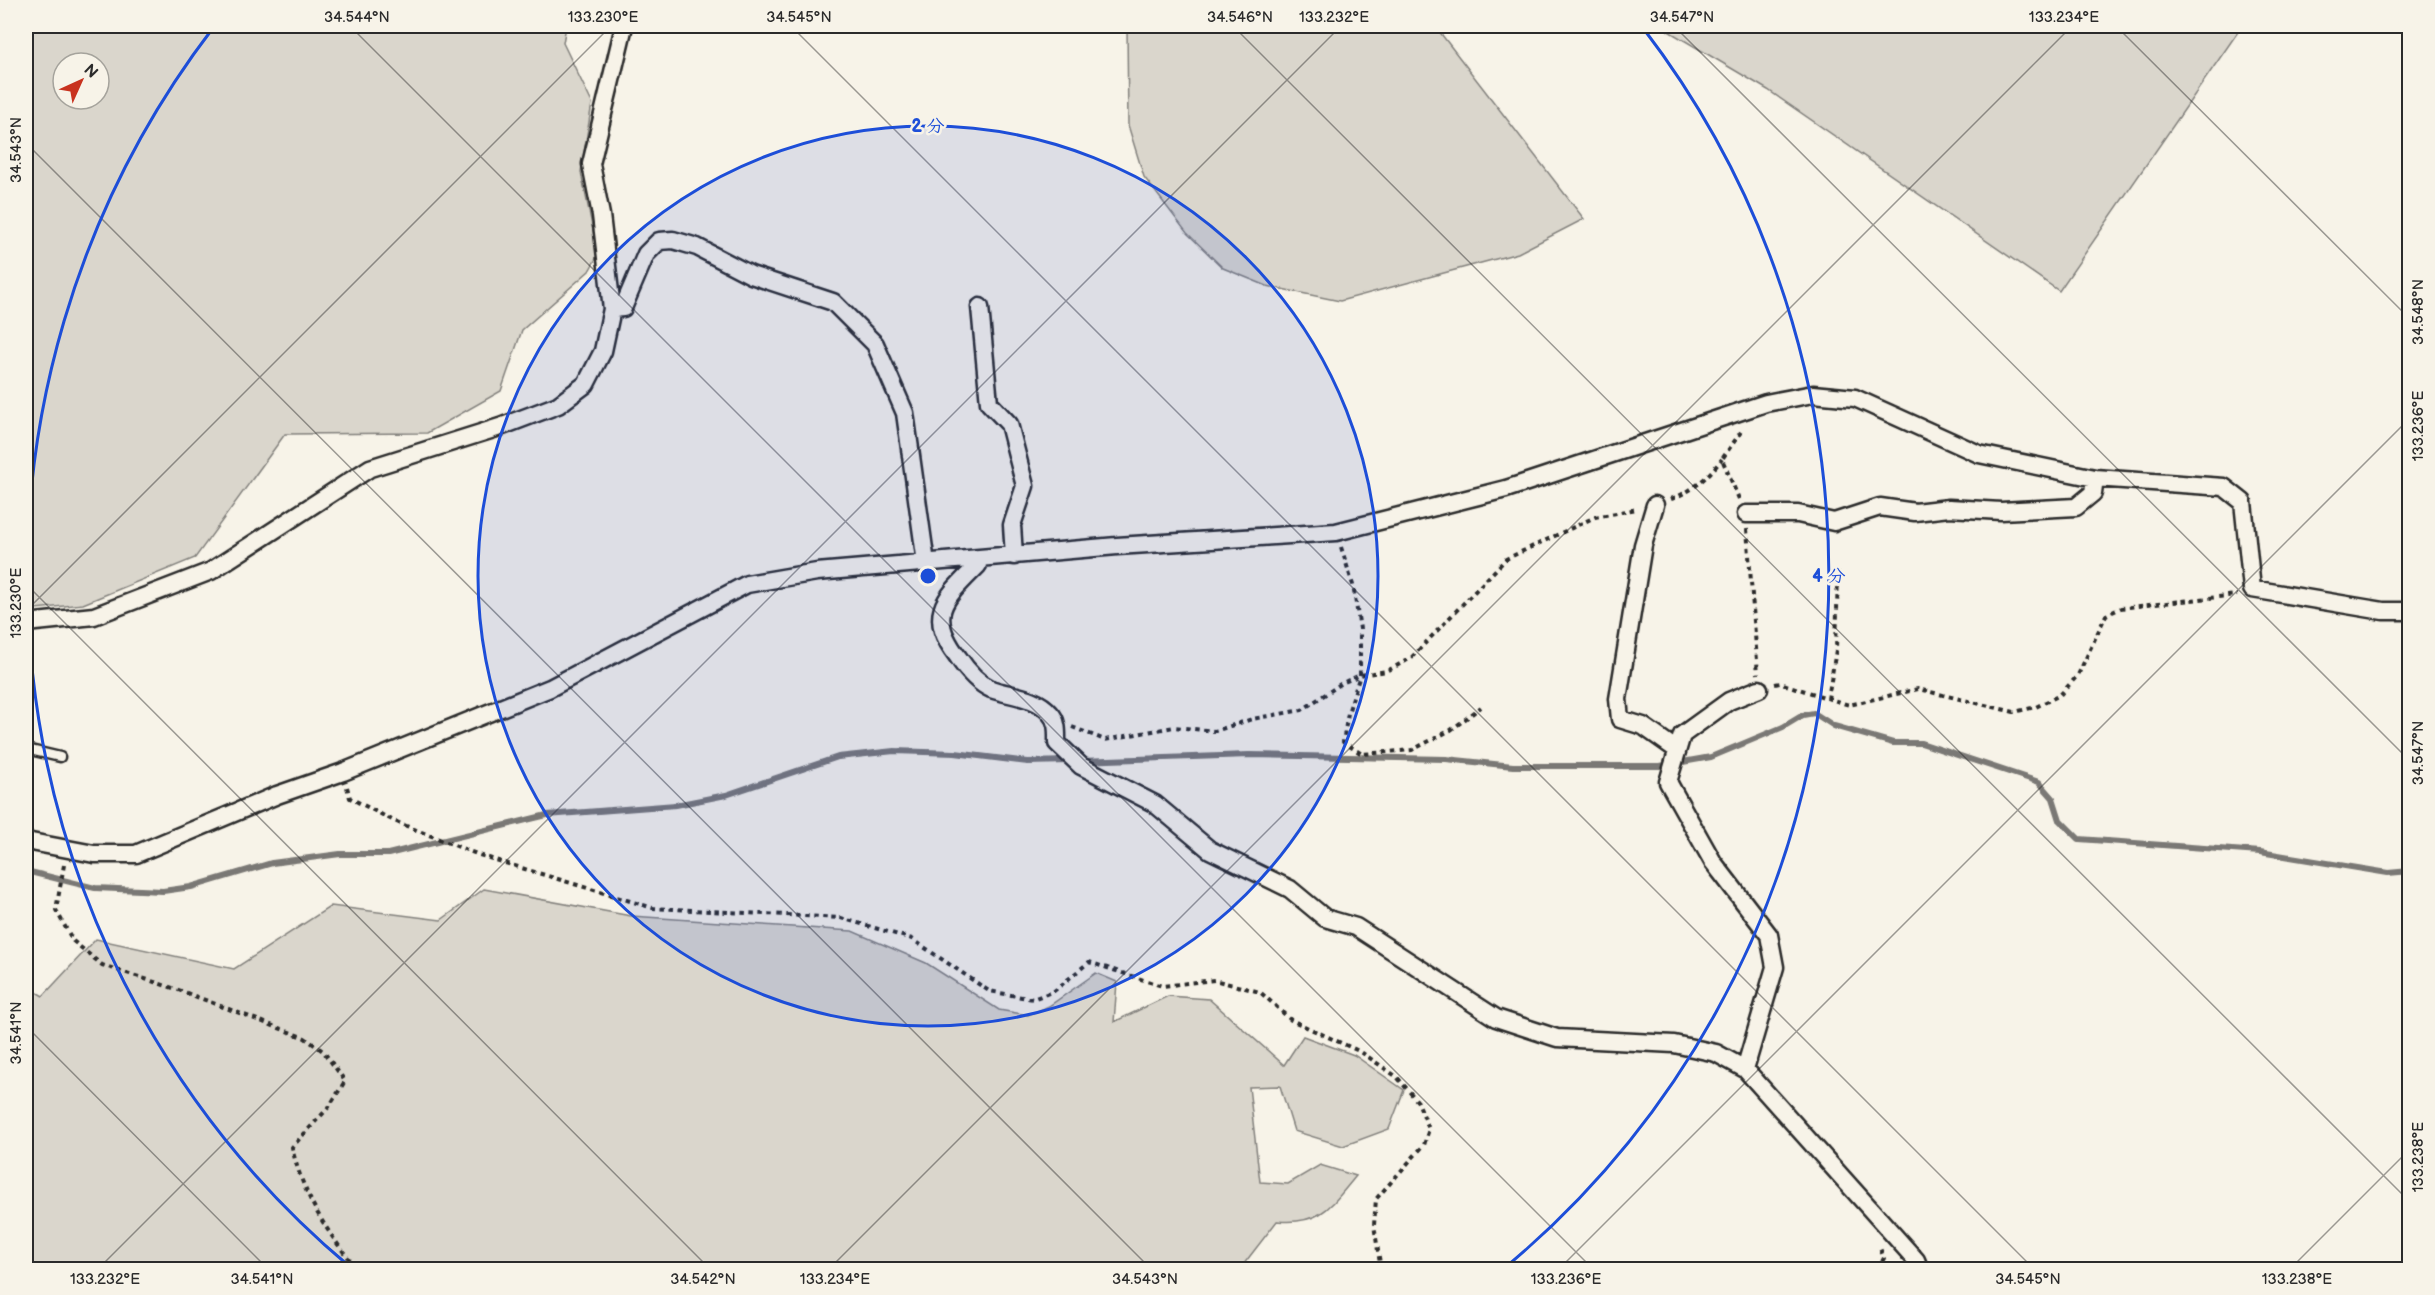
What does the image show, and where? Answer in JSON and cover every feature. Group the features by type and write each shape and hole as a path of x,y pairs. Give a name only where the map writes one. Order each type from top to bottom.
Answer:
{"street":[{"path":"26,623 94,616 211,571 370,468 500,427 558,405 586,384 603,351 612,309 601,215 591,164 624,26"},
{"path":"612,309 623,308 646,254 659,241 673,240 697,247 752,275 833,302 875,344 906,413 926,563"},
{"path":"980,307 989,403 1009,424 1025,486 1012,525 1014,556"},
{"path":"26,841 94,854 136,854 277,795 550,688 747,584 817,572 1336,532 1506,489 1766,403 1813,394 1855,398 1979,454 2095,478 2224,488 2243,502 2252,590 2383,611 2409,611"},
{"path":"1746,514 1798,514 1834,522 1880,507 1915,512 1949,508 2001,511 2076,507 2093,493 2095,478"},
{"path":"1655,505 1643,545 1618,699 1620,719 1643,726 1677,750"},
{"path":"978,559 978,565 949,594 941,615 944,639 966,669 989,688 1036,702 1051,713 1057,726 1057,743 1081,766 1155,804 1210,850 1290,889 1325,918 1356,927 1496,1018 1557,1038 1674,1044 1716,1053 1745,1069 1916,1260 1920,1269"},
{"path":"1745,1069 1775,967 1769,935 1713,862 1668,782 1682,735 1729,701 1759,689"}],"lane":[{"path":"26,749 60,757"}],"path":[{"path":"1057,726 1070,725 1105,740 1174,727 1215,731 1252,719 1302,710 1342,683 1360,675 1387,671 1411,658 1506,559 1595,517 1655,505 1687,494 1709,475 1743,428 1766,403"},
{"path":"1722,459 1746,514 1759,689 1780,683 1849,705 1918,689 2014,712 2036,707 2060,695 2078,675 2106,615 2121,608 2232,598 2252,590"},
{"path":"1336,532 1353,585 1360,629 1360,675 1348,713 1343,742 1362,754 1412,750 1451,730 1481,707"},
{"path":"1828,699 1836,650 1838,571"},
{"path":"343,771 350,798 394,821 479,855 653,908 841,918 912,939 989,991 1032,999 1054,991 1089,962 1162,986 1214,980 1260,992 1291,1020 1361,1052 1397,1077 1418,1102 1429,1129 1424,1145 1376,1198 1374,1226 1381,1269"},
{"path":"67,848 56,910 73,941 102,965 176,989 305,1038 323,1051 345,1081 329,1107 292,1147 296,1169 308,1198 337,1245 358,1269"}],"shaded area":[{"path":"26,26 566,26 563,43 592,103 581,172 598,255 589,271 522,330 501,391 427,433 285,434 195,558 83,604 26,610"},
{"path":"1127,26 1435,26 1584,219 1518,253 1340,301 1267,286 1223,268 1187,233 1144,177 1128,125"},
{"path":"1660,26 2242,26 2059,291 1768,90"},
{"path":"484,889 631,916 852,931 926,963 999,1010 1028,1015 1049,1006 1096,973 1117,982 1114,1022 1168,996 1209,999 1284,1065 1303,1036 1354,1055 1404,1090 1389,1129 1343,1146 1294,1131 1280,1086 1249,1087 1260,1182 1288,1184 1320,1165 1356,1176 1323,1212 1304,1220 1277,1221 1240,1269 26,1269 26,986 43,996 96,939 234,969 331,906 441,920"}],"waterway":[{"path":"1080,761 1249,755 1446,759 1513,766 1660,766 1711,757 1783,727 1803,715 1814,713 1834,726 1893,743 1921,743 2039,782 2053,798 2060,820 2079,839 2260,852 2388,873 2410,871"},
{"path":"26,871 95,888 163,891 191,887 272,863 340,854 388,854 547,815 676,805 726,795 838,757 894,751 955,753 1028,762 1070,761"}]}
